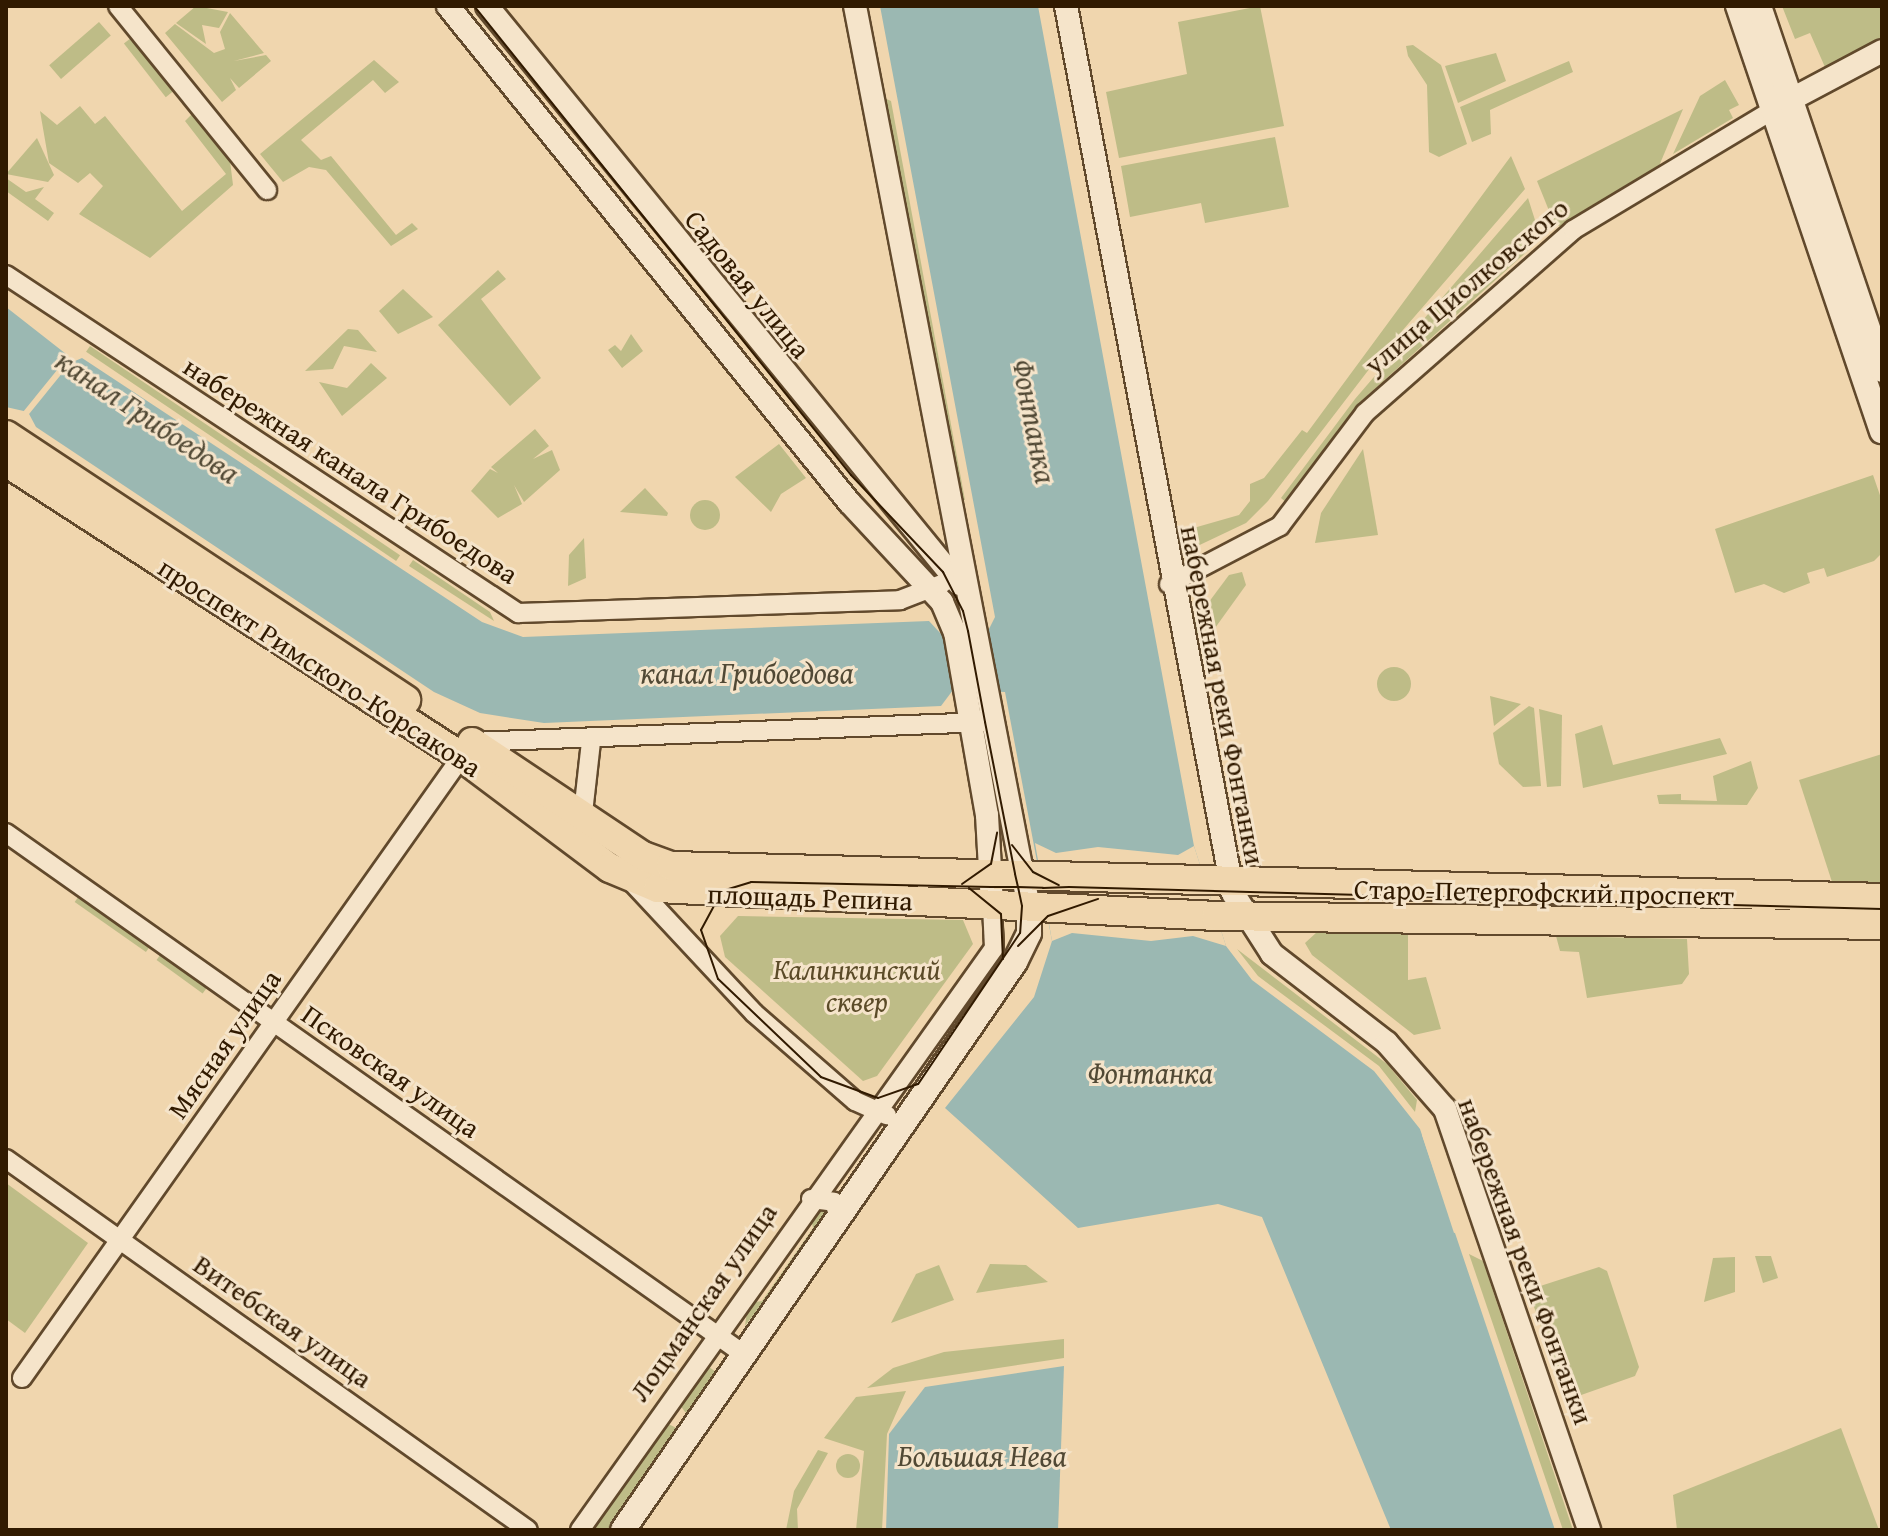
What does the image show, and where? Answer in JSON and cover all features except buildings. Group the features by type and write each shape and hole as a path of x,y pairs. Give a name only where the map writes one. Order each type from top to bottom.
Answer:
{"main road":[{"path":"1738,6 1782,105 1882,370"},
{"path":"1759,6 1782,105 1882,431"},
{"name":"проспект Римского-Корсакова","path":"8,447 467,749 636,868"},
{"name":"проспект Римского-Корсакова","path":"578,828 610,835"},
{"name":"площадь Репина","path":"610,835 636,868 684,893 1216,916"},
{"name":"площадь Репина","path":"636,868 1032,874"},
{"name":"Старо-Петергофский проспект","path":"1032,874 1218,884 1882,898"},
{"path":"623,1530 1019,955 1038,909"},
{"name":"Старо-Петергофский проспект","path":"1216,916 1882,925"}],"street":[{"path":"118,6 267,190"},
{"name":"Садовая улица","path":"448,6 849,502 932,589"},
{"name":"Садовая улица","path":"487,6 842,448 950,567 966,595"},
{"path":"855,6 966,595 964,631 982,722 1032,874 1038,909"},
{"name":"набережная реки Фонтанки","path":"1066,6 1169,584 1218,884 1272,954 1387,1043 1445,1109 1589,1530"},
{"name":"улица Циолковского","path":"1169,584 1280,526 1365,413 1565,236 1782,105 1882,51"},
{"name":"набережная канала Грибоедова","path":"6,275 518,613 900,600 932,589"},
{"path":"954,535 948,579 932,589 964,631"},
{"path":"467,749 982,722"},
{"path":"880,1112 994,948 982,722"},
{"path":"578,828 591,742"},
{"name":"Мясная улица","path":"22,1378 467,749"},
{"name":"Псковская улица","path":"6,833 745,1355"},
{"name":"площадь Репина","path":"636,868 754,1013 855,1101 904,1123"},
{"name":"Лоцманская улица","path":"580,1530 811,1199 880,1112"},
{"name":"Витебская улица","path":"6,1159 528,1530"},
{"path":"811,1199 834,1202 839,1217"},
{"path":"666,1408 694,1427"}],"green space":[{"path":"196,6 228,12 219,28 202,25 206,44 176,23"},
{"path":"1260,6 1284,126 1119,158 1106,92 1187,74 1178,22"},
{"path":"1782,6 1882,6 1882,42 1828,74 1810,33 1795,39"},
{"path":"230,13 264,53 234,61 266,55 271,61 239,88 230,78 236,90 222,102 165,33 175,24 214,53 225,49 220,32"},
{"path":"99,22 111,36 61,79 49,65"},
{"path":"131,38 173,92 166,97 124,44"},
{"path":"1413,45 1441,65 1467,144 1439,157 1429,152 1427,85 1408,56 1406,46"},
{"path":"1496,53 1506,81 1458,103 1445,66"},
{"path":"374,60 399,82 385,93 373,80 301,140 321,160 331,156 396,235 412,223 418,229 391,246 326,170 309,167 283,182 260,154"},
{"path":"1569,61 1573,72 1490,110 1491,134 1472,142 1460,107"},
{"path":"1725,80 1739,105 1729,110 1733,118 1673,154 1700,96"},
{"path":"884,98 891,101 965,500 961,500"},
{"path":"80,106 95,124 105,116 182,211 226,174 185,121 192,114 230,161 233,185 150,258 79,214 103,186 90,173 78,183 49,163 40,111 57,125"},
{"path":"1683,109 1659,166 1561,227 1554,223 1537,181"},
{"path":"1275,137 1289,207 1205,223 1201,203 1130,217 1121,166"},
{"path":"37,138 54,175 48,182 6,174"},
{"path":"1511,156 1525,189 1370,368 1268,501 1246,523 1187,551 1183,531 1239,515 1250,501 1250,484 1264,478 1302,430 1307,433"},
{"path":"6,178 26,192 44,187 35,199 54,213 48,221 6,191"},
{"path":"1528,198 1541,239 1360,402 1287,503 1281,498 1355,399"},
{"path":"498,270 506,279 481,299 541,378 510,406 438,325"},
{"path":"403,289 433,317 398,334 379,311"},
{"path":"348,329 358,330 377,352 344,346 333,369 305,371"},
{"path":"631,334 643,351 622,368 608,350 615,345 621,351"},
{"path":"90,346 400,555 396,561 86,352"},
{"path":"371,363 387,378 342,416 319,382 347,388"},
{"path":"535,429 549,446 533,459 552,450 560,470 524,502 514,485 522,504 498,518 471,491 490,469 498,473 491,467"},
{"path":"779,444 806,478 781,494 771,512 735,477"},
{"path":"1363,449 1378,535 1315,543 1321,513"},
{"path":"1873,475 1882,501 1882,553 1874,561 1827,577 1824,568 1807,573 1810,583 1784,593 1764,584 1735,593 1715,529"},
{"path":"645,488 668,513 667,516 620,512"},
{"path":"705,500 716,504 720,515 716,526 705,530 694,526 690,515 694,504"},
{"path":"584,538 586,578 568,586 569,555"},
{"path":"413,560 490,612 494,621 409,566"},
{"path":"1242,572 1246,585 1210,635 1197,635 1194,622 1229,575"},
{"path":"1394,667 1406,672 1411,684 1406,696 1394,701 1382,696 1377,684 1382,672"},
{"path":"1490,696 1521,704 1494,726"},
{"path":"1529,706 1534,708 1541,786 1523,787 1499,764 1493,733"},
{"path":"1539,709 1562,715 1561,786 1547,787"},
{"path":"1602,725 1613,765 1720,738 1727,754 1583,788 1575,734"},
{"path":"1882,754 1882,884 1832,882 1799,780"},
{"path":"1751,761 1758,788 1747,805 1659,804 1657,795 1681,794 1681,800 1717,801 1713,776"},
{"path":"81,893 152,943 146,952 75,902"},
{"name":"Калинкинский сквер","path":"738,916 963,920 973,944 877,1076 863,1081 725,957 720,936"},
{"path":"1317,932 1408,933 1408,980 1426,977 1441,1029 1414,1035 1312,955 1305,943"},
{"path":"1556,936 1687,939 1689,974 1682,984 1587,998 1579,952 1560,951"},
{"path":"1237,949 1387,1064 1417,1100 1415,1112 1379,1066 1258,976"},
{"path":"163,951 209,985 203,993 157,960"},
{"path":"6,1183 88,1243 25,1333 6,1319"},
{"path":"825,1206 831,1213 745,1326 748,1303 762,1301 813,1228 810,1214"},
{"path":"1469,1254 1483,1261 1573,1530 1563,1530"},
{"path":"1755,1256 1771,1256 1778,1278 1763,1283"},
{"path":"1735,1257 1735,1292 1704,1302 1713,1258"},
{"path":"990,1264 1026,1265 1048,1282 976,1293"},
{"path":"939,1265 954,1300 891,1323 916,1274"},
{"path":"1599,1267 1607,1271 1639,1367 1635,1376 1567,1400 1528,1290"},
{"path":"1064,1339 1064,1358 867,1388 893,1368 944,1352"},
{"path":"706,1365 722,1376 692,1414 685,1412 680,1405"},
{"path":"906,1391 887,1434 882,1530 856,1530 864,1451 824,1438 856,1397"},
{"path":"666,1423 681,1430 616,1530 591,1530"},
{"path":"1841,1428 1879,1530 1677,1530 1673,1495"},
{"path":"818,1450 828,1453 797,1509 798,1530 786,1530 794,1491"},
{"path":"848,1454 856,1458 860,1466 856,1474 848,1478 840,1474 836,1466 840,1458"}],"water":[{"name":"Фонтанка","path":"880,6 1038,6 1194,846 1226,946 1252,980 1374,1071 1420,1129 1555,1530 1391,1530 1262,1217 1218,1204 1078,1228 945,1108 1034,997 1052,941 1005,692 953,690 941,706 544,723 480,713 434,692 36,427 28,412 6,407 6,307 75,361 82,358 482,622 523,637 929,621 942,635 987,633 995,617"},
{"name":"Большая Нева","path":"1064,1366 1058,1530 886,1530 889,1434 925,1387"}],"pier":[{"path":"70,354 75,358 27,416 23,412"},
{"path":"1035,843 1056,853 1098,847 1178,855 1194,846 1226,946 1193,936 1151,941 1072,933 1052,941"},
{"path":"1425,1134 1458,1232 1454,1233 1422,1135"}],"tram line":[{"path":"474,6 851,475 943,572 963,611 968,631 985,722 1015,874 1018,887 1022,906 1020,933 918,1084 878,1098 821,1077 718,979 701,930 722,891 751,882 1018,887 1043,888 1069,887 1882,909"},
{"path":"962,884 991,864 997,833"},
{"path":"1012,845 1033,872 1059,885"},
{"path":"969,888 1001,914 1003,959"},
{"path":"1018,946 1048,916 1098,899"}],"water label":[{"name":"канал Грибоедова","path":"148,416"},
{"name":"канал Грибоедова","path":"747,672"}]}
